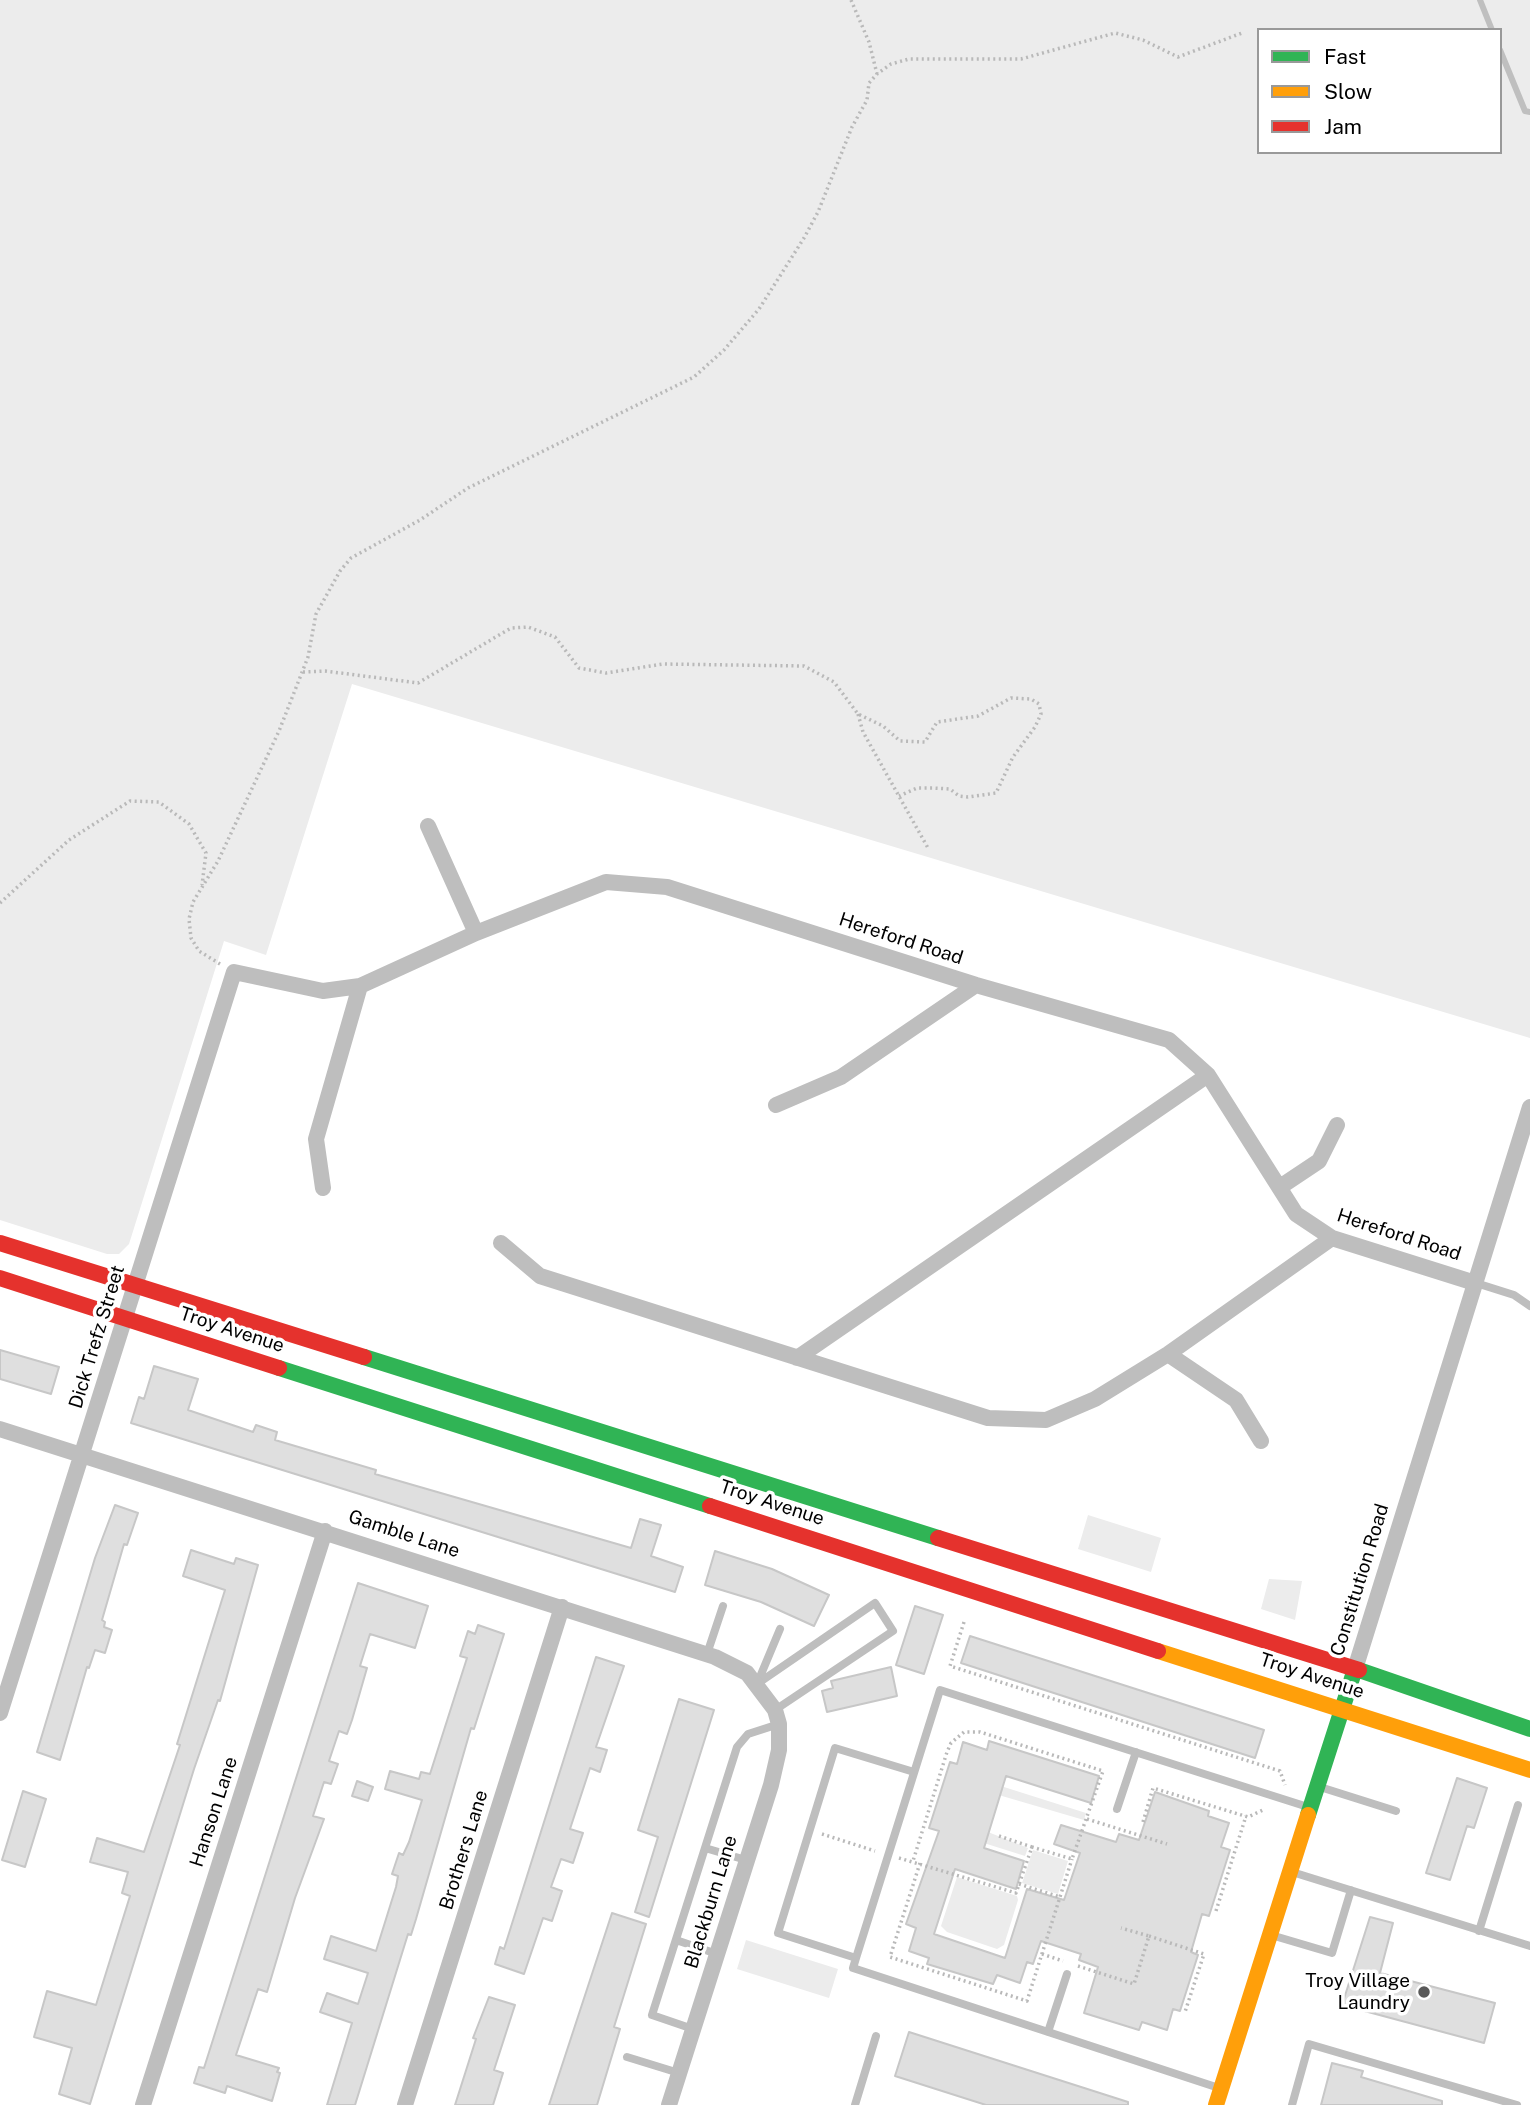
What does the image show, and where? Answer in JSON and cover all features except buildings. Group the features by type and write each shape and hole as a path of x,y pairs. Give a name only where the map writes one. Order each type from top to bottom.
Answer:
{"main road":[{"name":"Troy Avenue","path":"0,1243 1354,1669 1530,1730"},
{"name":"Troy Avenue","path":"0,1278 1530,1770"},
{"name":"Constitution Road","path":"1221,2100 1354,1669"}],"street":[{"path":"428,826 476,933"},
{"name":"Hereford Road","path":"234,972 323,991 360,986 476,933 606,882 667,887 976,985 1169,1040 1208,1075 1296,1214 1332,1238 1475,1283"},
{"name":"Dick Trefz Street","path":"0,1713 234,972"},
{"path":"776,1105 841,1077 976,985"},
{"path":"323,1188 316,1139 360,986"},
{"path":"797,1358 1208,1075"},
{"name":"Constitution Road","path":"1354,1669 1530,1107"},
{"path":"1280,1187 1319,1161 1337,1125"},
{"path":"501,1243 541,1276 988,1418 1045,1420 1095,1399 1168,1354 1332,1238"},
{"path":"1168,1354 1236,1400 1261,1441"},
{"name":"Gamble Lane","path":"0,1429 707,1654 747,1673 777,1717"},
{"name":"Hanson Lane","path":"143,2105 325,1531"},
{"name":"Brothers Lane","path":"405,2105 562,1607"},
{"name":"Blackburn Lane","path":"669,2105 771,1785 779,1750 777,1717"}],"lane":[{"path":"1475,1283 1514,1295 1530,1306"},
{"path":"693,2029 653,2015 737,1747 748,1734 777,1717 893,1631 875,1603 757,1684"},
{"path":"707,1654 723,1606"},
{"path":"757,1684 780,1629"},
{"path":"1221,2100 1172,2072 853,1968 856,1958 940,1690 1311,1808"},
{"path":"856,1958 778,1933 835,1748 914,1772"},
{"path":"1117,1809 1136,1752"},
{"path":"1318,1786 1396,1811"},
{"path":"1479,1931 1518,1805"},
{"path":"705,1848 746,1860"},
{"path":"1291,1872 1530,1946"},
{"path":"1271,1935 1332,1953 1351,1891"},
{"path":"676,1940 717,1954"},
{"path":"1048,2032 1067,1974"},
{"path":"855,2105 876,2036"},
{"path":"1292,2105 1309,2044 1517,2105"},
{"path":"627,2057 679,2073"}],"path":[{"path":"851,0 869,42 877,74"},
{"path":"234,972 198,951 191,938 189,919 193,902 218,861 279,731 303,672 321,601 351,558 420,520 468,488 694,377 744,331 814,221 843,147 867,100 869,83 891,64 909,59 1021,59 1115,33 1143,40 1178,57 1242,33"},
{"path":"303,672 325,671 418,683 511,628 528,627 555,637 579,668 606,673 663,664 804,666 834,682 858,714 863,732 928,848"},
{"path":"858,714 883,726 900,741 925,742 937,722 978,716 1010,698 1031,699 1039,704 1041,714 1035,727 1013,757 996,793 968,797 959,796 950,789 917,788 899,796"},
{"path":"0,903 69,840 130,801 159,802 189,824 206,853 202,887"},
{"path":"964,1622 950,1666 1280,1771 1283,1783 1290,1788"},
{"path":"913,1861 947,1752 951,1743 964,1732 980,1732 1103,1771 1027,2001 890,1957 920,1863"},
{"path":"1143,1822 1153,1788 1247,1816 1261,1809 1271,1811"},
{"path":"1216,1911 1247,1816"},
{"path":"1087,1819 1167,1844"},
{"path":"810,1831 1016,1893 1032,1847"},
{"path":"999,1836 1072,1859"},
{"path":"1019,1885 1060,1897"},
{"path":"1121,1928 1204,1954 1185,2012"},
{"path":"1042,1954 1134,1984 1149,1936"}],"shaded area":[{"path":"0,0 1530,0 1530,1038 352,684 266,955 224,941 129,1244 119,1254 107,1254 0,1220"},
{"path":"1088,1515 1161,1538 1151,1572 1078,1549"},
{"path":"1269,1579 1302,1581 1295,1620 1261,1609"},
{"path":"985,1781 1086,1813 1084,1820 985,1791 973,1826 1028,1848 1025,1856 968,1838"},
{"path":"1033,1850 1068,1861 1058,1894 1022,1883"},
{"path":"957,1877 1017,1896 1004,1945 997,1949 947,1932 941,1926"},
{"path":"746,1940 838,1969 829,1998 737,1969"}],"waterway":[{"path":"1480,0 1491,28"},
{"path":"1502,55 1525,111 1530,112"}],"traffic: fast":[{"path":"364,1357 938,1538"},
{"path":"279,1368 710,1506"},
{"path":"1308,1815 1355,1669"},
{"path":"1359,1670 1530,1729"}],"traffic: slow":[{"path":"1158,1651 1530,1770"},
{"path":"1216,2105 1308,1815"}],"traffic: jam":[{"path":"0,1243 364,1357"},
{"path":"0,1278 279,1368"},
{"path":"710,1506 1158,1651"},
{"path":"938,1538 1359,1670"}],"place":[{"name":"Troy Village Laundry","path":"1424,1992"}]}
